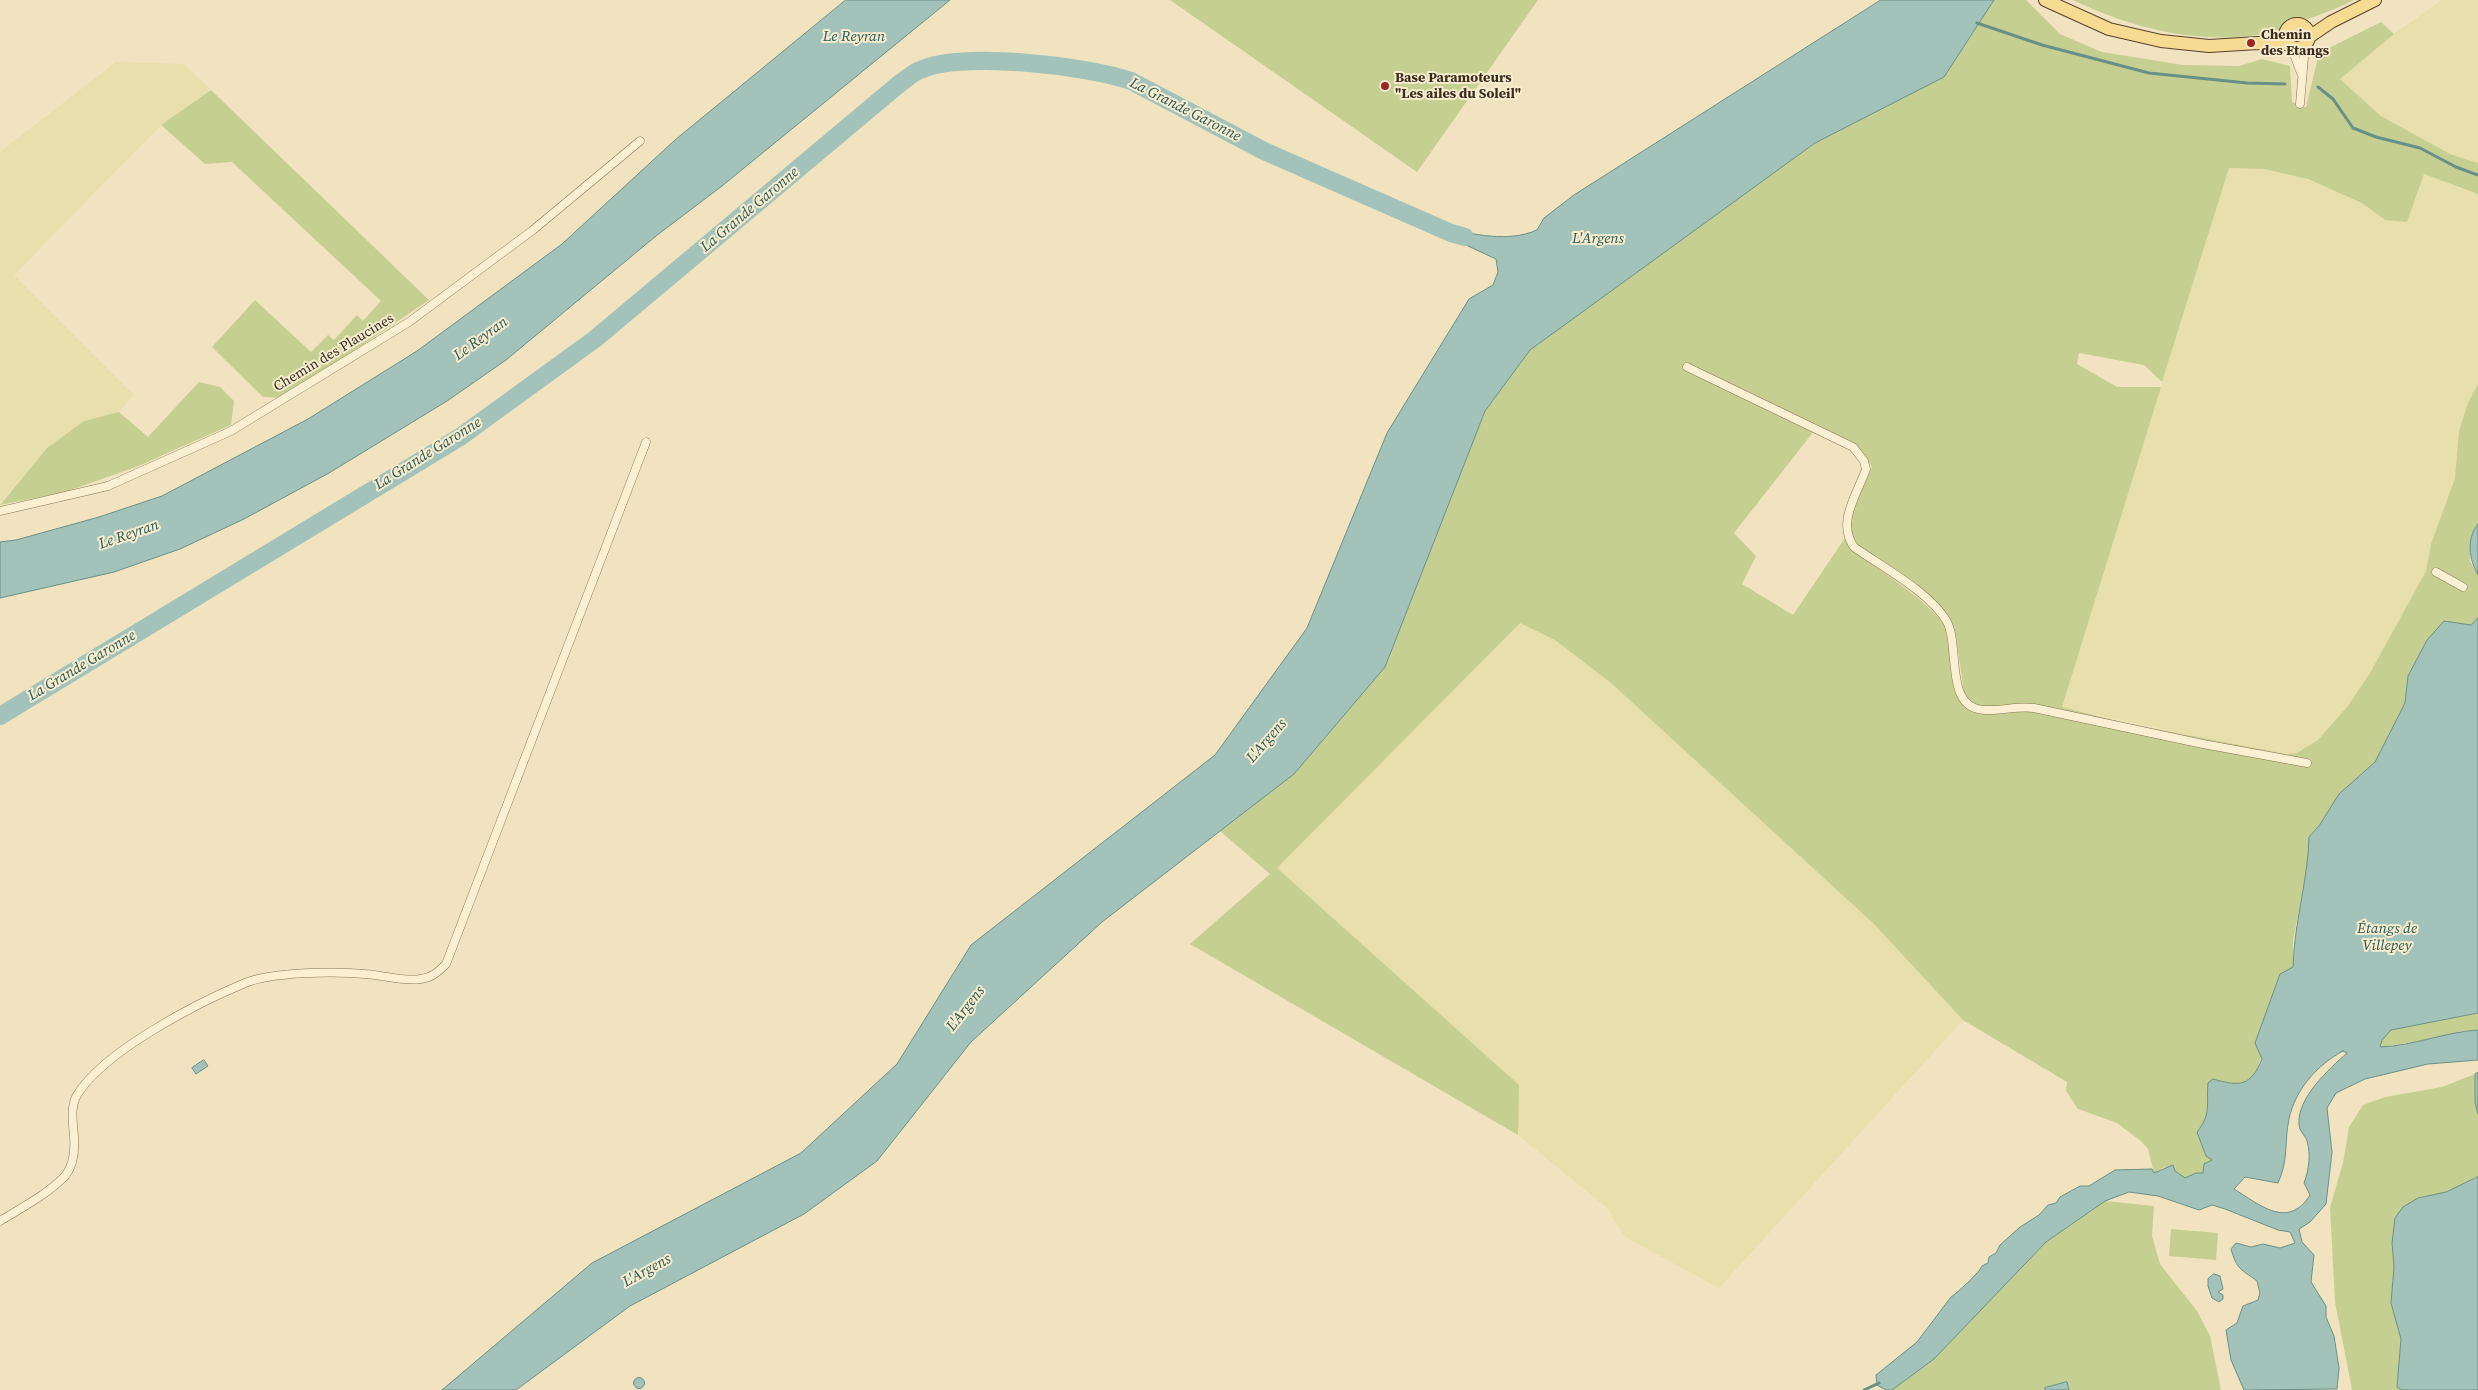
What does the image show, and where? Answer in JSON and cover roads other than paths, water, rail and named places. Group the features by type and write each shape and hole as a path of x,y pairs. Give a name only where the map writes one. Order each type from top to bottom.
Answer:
{"main road":[{"path":"2045,0 2096,24 2142,37 2209,46 2258,43 2290,45 2298,48 2306,36 2375,0"},
{"path":"2258,43 2294,25 2306,36"},
{"path":"2287,30 2286,37 2290,45"}],"street":[{"path":"2300,104 2306,36"},
{"path":"2290,45 2301,77"},
{"name":"Chemin des Plaucines","path":"0,511 108,486 231,431 409,322 533,230 640,142"},
{"path":"1687,367 1852,447 1859,454 1866,469 1850,507 1847,522 1849,540 1854,547 1924,596 1947,621 1952,633 1958,688 1964,700 1973,708 1985,710 2017,706 2034,708 2203,744 2307,763"},
{"path":"0,1221 65,1175 74,1154 73,1111 76,1096 102,1066 176,1016 247,982 296,974 362,974 418,980 434,976 446,964 646,442"},
{"path":"2436,572 2463,587"}],"water":[{"name":"Le Reyran","path":"846,0 950,0 722,186 656,236 506,360 447,401 329,473 244,519 180,549 114,572 0,598 0,542 16,540 99,517 162,496 308,419 417,351 562,244 675,140"},
{"name":"L'Argens","path":"1881,0 1994,0 1944,77 1815,143 1530,350 1485,411 1385,667 1294,774 1102,922 971,1042 877,1161 804,1214 630,1306 516,1390 442,1390 592,1263 801,1153 897,1064 971,945 1215,755 1307,628 1387,433 1469,299 1493,285 1498,272 1496,259 1442,234 1444,228 1479,235 1502,237 1526,234 1537,230 1544,218 1574,195"},
{"path":"2478,524 2478,575 2471,556 2470,543"},
{"name":"Étangs de Villepey","path":"2478,618 2478,1013 2391,1030 2382,1040 2380,1047 2478,1030 2478,1060 2428,1064 2365,1079 2336,1093 2327,1108 2332,1152 2326,1204 2310,1222 2299,1229 2302,1242 2314,1255 2311,1282 2326,1306 2326,1317 2334,1336 2339,1368 2337,1389 2244,1390 2231,1360 2226,1330 2237,1323 2243,1306 2258,1300 2260,1293 2257,1281 2238,1265 2231,1249 2236,1243 2251,1247 2263,1244 2280,1248 2295,1243 2290,1232 2278,1230 2212,1205 2199,1210 2158,1196 2129,1192 2105,1201 2046,1242 1934,1359 1892,1390 1886,1390 1877,1385 1876,1375 1917,1342 1951,1297 1982,1266 1988,1263 1989,1257 1996,1253 2000,1245 2020,1227 2039,1215 2048,1205 2056,1203 2060,1197 2080,1186 2089,1186 2115,1170 2152,1169 2154,1173 2173,1165 2175,1171 2185,1178 2196,1173 2203,1173 2204,1164 2212,1160 2206,1156 2197,1132 2207,1114 2208,1083 2213,1079 2230,1083 2244,1082 2254,1075 2262,1059 2255,1043 2280,974 2293,967 2309,837 2319,826 2339,794 2375,762 2405,703 2408,676 2427,640 2444,621 2471,625","holes":["2343,1051 2347,1053 2309,1094 2300,1114 2299,1126 2307,1141 2309,1151 2304,1183 2310,1195 2301,1205 2292,1211 2283,1213 2264,1207 2234,1189 2245,1177 2278,1183 2284,1166 2289,1119 2296,1098 2308,1079 2324,1063"]},
{"path":"204,1060 208,1066 196,1074 192,1068"},
{"path":"2478,1073 2478,1114 2475,1102 2475,1074"},
{"path":"2478,1177 2478,1390 2402,1390 2397,1387 2401,1339 2391,1303 2394,1267 2392,1243 2395,1218 2403,1207 2418,1198 2446,1192"},
{"path":"2214,1274 2220,1276 2223,1289 2218,1292 2223,1295 2223,1299 2219,1302 2212,1298 2208,1286 2208,1279"},
{"path":"639,1377 645,1383 639,1389 633,1383"},
{"path":"2067,1382 2069,1390 2045,1390 2045,1388"}],"waterway":[{"path":"1977,23 2042,45 2149,73 2247,83 2285,84"},
{"name":"La Grande Garonne","path":"0,716 460,437 595,339 899,84 918,71 937,65 963,62 1024,62 1085,70 1131,81 1264,151 1451,233 1465,237"},
{"path":"2318,87 2333,99 2353,128 2376,137 2420,148 2456,167 2478,175"},
{"path":"1864,1390 1879,1383"}],"place":[{"name":"Chemin des Etangs","path":"2251,43"},
{"name":"Base Paramoteurs \"Les ailes du Soleil\"","path":"1385,86"}]}
